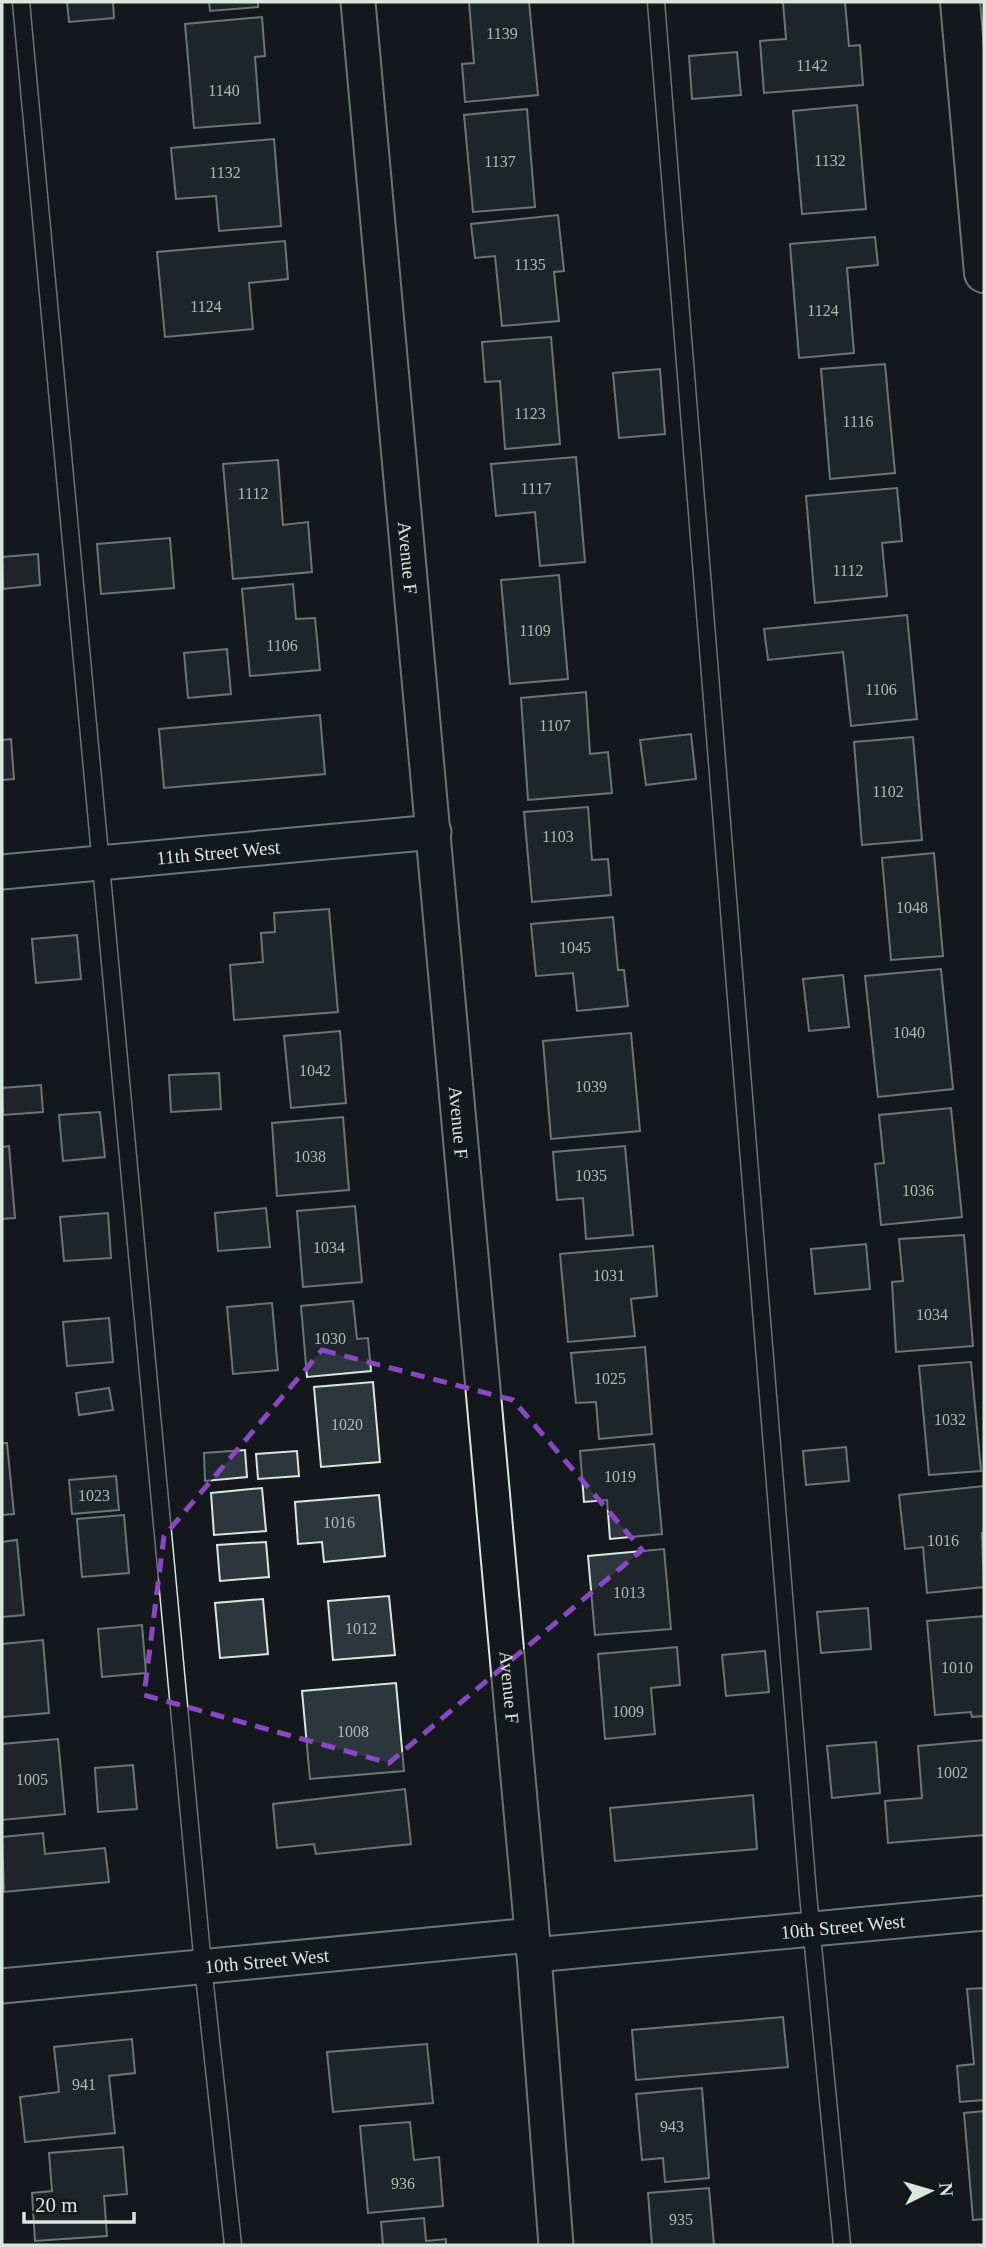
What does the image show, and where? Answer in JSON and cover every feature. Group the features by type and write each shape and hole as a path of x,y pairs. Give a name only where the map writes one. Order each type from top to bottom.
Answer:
{"street":[{"name":"Avenue F","path":"358,2 533,1945 556,2245"},
{"path":"960,2 984,273"},
{"name":"11th Street West","path":"2,872 434,832"},
{"name":"10th Street West","path":"2,1986 203,1966 811,1928 984,1913"}],"lane":[{"path":"21,2 203,1966 233,2245"},
{"path":"656,2 811,1928 842,2245"}],"highlighted area":[{"path":"322,1350 513,1400 642,1550 389,1763 144,1695 164,1536"}],"building":[{"path":"67,2 113,2 114,18 69,22"},
{"path":"209,2 258,2 258,7 210,11"},
{"path":"469,2 529,2 538,95 465,102 462,64 474,63"},
{"path":"783,2 845,2 849,46 860,45 863,85 764,93 760,41 786,39"},
{"path":"262,17 265,56 255,57 260,123 194,128 185,24"},
{"path":"737,52 741,95 692,99 689,56"},
{"path":"857,105 866,209 802,214 793,111"},
{"path":"527,109 535,207 473,212 464,115"},
{"path":"274,139 281,226 219,231 216,196 176,199 171,148"},
{"path":"558,215 564,271 554,272 559,321 502,326 495,256 475,258 471,224"},
{"path":"875,237 878,265 847,268 854,353 799,358 790,244"},
{"path":"285,241 288,279 249,283 253,329 165,337 157,252"},
{"path":"551,337 560,444 505,449 500,381 485,382 482,342"},
{"path":"885,364 895,473 830,479 821,369"},
{"path":"660,369 665,434 619,438 613,373"},
{"path":"576,457 585,562 540,566 535,512 496,516 491,464"},
{"path":"278,460 283,525 308,522 312,572 233,579 223,464"},
{"path":"897,488 902,541 882,543 887,596 815,603 806,496"},
{"path":"170,538 174,588 101,594 97,544"},
{"path":"38,554 40,585 3,589 2,557"},
{"path":"559,575 568,679 510,684 501,580"},
{"path":"293,584 296,619 315,618 320,670 250,676 242,589"},
{"path":"907,615 917,719 851,726 843,652 768,660 764,629"},
{"path":"227,649 231,694 188,698 184,653"},
{"path":"586,692 590,754 608,752 612,793 528,800 521,698"},
{"path":"320,715 325,774 164,788 159,729"},
{"path":"691,734 696,779 646,785 640,740"},
{"path":"913,737 922,840 862,845 854,742"},
{"path":"11,739 14,779 2,780 2,740"},
{"path":"588,807 592,860 608,859 611,895 532,902 524,812"},
{"path":"934,853 943,956 891,960 882,858"},
{"path":"329,909 338,1012 234,1020 230,965 263,962 261,933 275,932 274,913"},
{"path":"613,917 618,970 624,970 628,1006 577,1011 573,973 536,976 531,924"},
{"path":"77,935 81,979 36,983 32,939"},
{"path":"941,969 953,1089 878,1097 865,976"},
{"path":"843,975 849,1027 809,1031 803,979"},
{"path":"340,1031 346,1103 291,1108 284,1036"},
{"path":"631,1033 640,1131 551,1139 543,1041"},
{"path":"219,1073 221,1109 171,1112 169,1075"},
{"path":"41,1085 43,1112 3,1115 2,1088"},
{"path":"951,1108 962,1217 881,1225 875,1164 884,1163 879,1115"},
{"path":"100,1112 105,1157 63,1161 59,1115"},
{"path":"343,1117 349,1190 277,1196 272,1123"},
{"path":"9,1146 15,1218 2,1219 2,1147"},
{"path":"625,1146 633,1235 586,1239 583,1198 557,1200 553,1152"},
{"path":"355,1206 362,1282 303,1287 297,1211"},
{"path":"266,1208 270,1247 218,1251 215,1213"},
{"path":"108,1213 111,1258 64,1261 60,1217"},
{"path":"964,1235 973,1346 896,1352 892,1282 903,1281 899,1239"},
{"path":"866,1244 870,1289 815,1294 811,1249"},
{"path":"653,1246 657,1296 631,1299 635,1336 568,1342 560,1254"},
{"path":"353,1301 357,1339 368,1338 371,1371 307,1377 301,1306"},
{"path":"272,1303 278,1370 233,1374 227,1307"},
{"path":"109,1318 113,1362 67,1366 63,1322"},
{"path":"645,1347 652,1434 599,1439 596,1402 576,1403 571,1353"},
{"path":"971,1362 981,1471 929,1475 919,1366"},
{"path":"373,1382 380,1462 321,1467 314,1387"},
{"path":"109,1388 113,1410 79,1415 76,1393"},
{"path":"2,1443 7,1443 14,1514 2,1515"},
{"path":"654,1444 662,1534 610,1539 607,1500 584,1502 580,1451"},
{"path":"846,1447 849,1481 806,1485 803,1451"},
{"path":"245,1450 247,1477 205,1481 204,1453"},
{"path":"297,1451 299,1476 258,1479 256,1454"},
{"path":"116,1476 119,1510 72,1514 69,1480"},
{"path":"984,1486 984,1587 927,1593 923,1547 905,1549 899,1495"},
{"path":"262,1488 266,1531 214,1535 211,1493"},
{"path":"379,1495 385,1556 324,1562 322,1542 298,1544 295,1502"},
{"path":"124,1515 129,1573 82,1577 77,1519"},
{"path":"17,1540 24,1615 2,1617 2,1542"},
{"path":"266,1542 269,1577 220,1581 217,1545"},
{"path":"664,1549 671,1629 595,1635 588,1556"},
{"path":"389,1596 395,1655 333,1660 328,1601"},
{"path":"263,1599 268,1654 220,1658 215,1603"},
{"path":"868,1608 871,1649 821,1653 817,1612"},
{"path":"984,1616 984,1716 972,1717 971,1712 935,1715 927,1621"},
{"path":"142,1625 146,1673 102,1677 98,1629"},
{"path":"43,1640 49,1713 2,1717 2,1644"},
{"path":"677,1647 680,1685 651,1688 655,1734 605,1739 598,1654"},
{"path":"765,1651 769,1692 726,1696 722,1655"},
{"path":"396,1683 404,1771 310,1779 302,1691"},
{"path":"58,1739 65,1814 2,1820 2,1744"},
{"path":"984,1740 984,1835 888,1843 885,1801 922,1798 918,1746"},
{"path":"876,1742 880,1793 832,1798 827,1746"},
{"path":"133,1765 137,1809 98,1812 95,1768"},
{"path":"405,1789 411,1844 316,1854 314,1844 277,1848 273,1804"},
{"path":"753,1795 757,1849 615,1861 610,1808"},
{"path":"43,1833 45,1854 105,1848 109,1882 4,1892 2,1837"},
{"path":"984,1988 984,2100 960,2102 957,2066 974,2064 967,1989"},
{"path":"783,2017 788,2067 636,2080 632,2030"},
{"path":"132,2039 135,2073 109,2076 115,2133 25,2142 20,2097 59,2092 54,2047"},
{"path":"427,2044 433,2103 333,2112 327,2052"},
{"path":"702,2088 709,2178 665,2182 663,2158 642,2160 636,2094"},
{"path":"984,2111 984,2219 973,2220 964,2113"},
{"path":"410,2122 414,2160 439,2157 443,2206 368,2213 360,2126"},
{"path":"123,2147 127,2194 104,2196 107,2236 35,2241 32,2193 52,2191 49,2153"},
{"path":"709,2188 714,2245 652,2245 648,2193"},
{"path":"424,2218 426,2241 446,2239 446,2245 383,2245 381,2222"}]}
